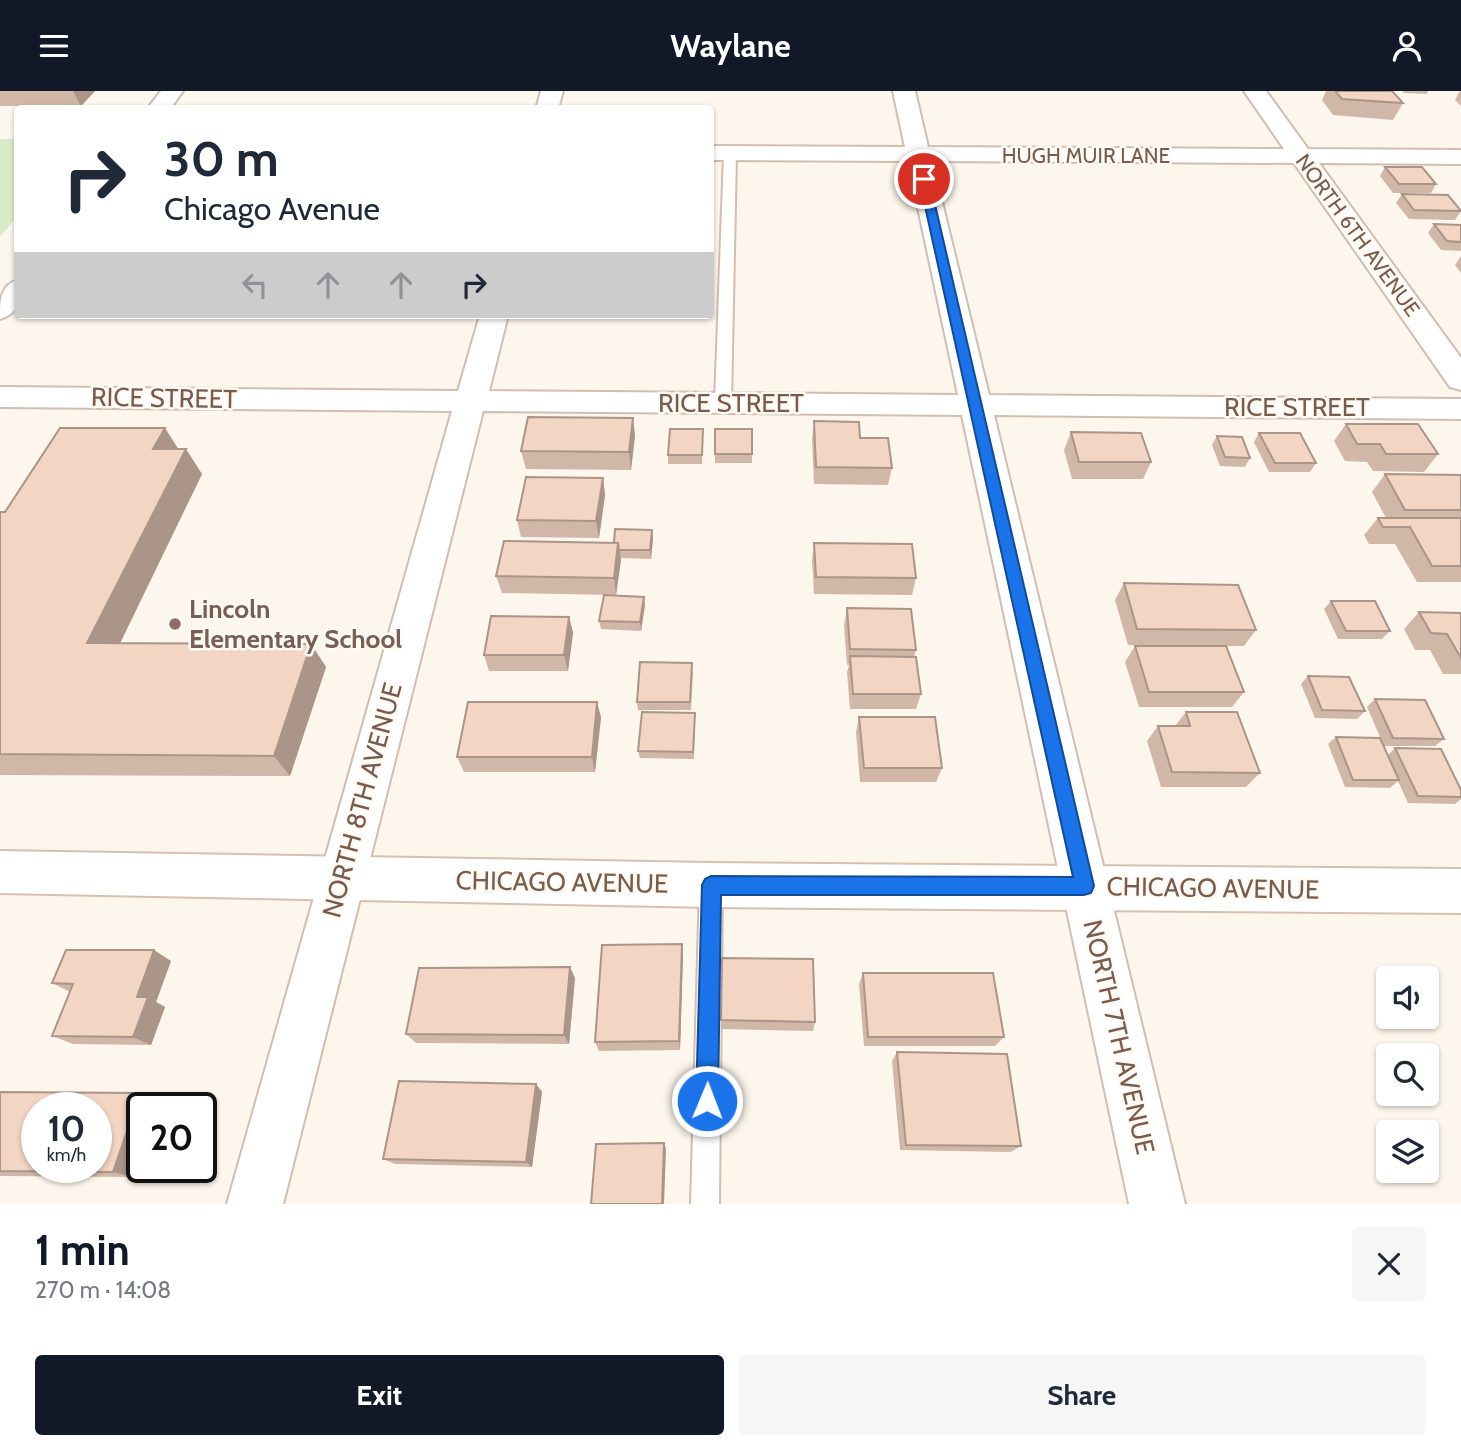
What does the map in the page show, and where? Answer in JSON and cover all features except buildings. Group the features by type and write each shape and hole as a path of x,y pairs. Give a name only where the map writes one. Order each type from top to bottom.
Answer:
{"street":[{"path":"161,105 172,91"},
{"name":"NORTH 7TH AVENUE","path":"904,91 1157,1204"},
{"name":"NORTH 6TH AVENUE","path":"1255,91 1461,380"},
{"name":"HUGH MUIR LANE","path":"720,153 1461,157"},
{"path":"0,310 14,293"},
{"name":"NORTH 8TH AVENUE","path":"255,1204 341,876 493,319"},
{"name":"RICE STREET","path":"0,397 1461,409"},
{"name":"CHICAGO AVENUE","path":"0,872 341,876 711,885 1461,891"}],"lane":[{"path":"720,153 723,403"},
{"path":"705,1204 711,885"}],"green space":[{"path":"0,139 14,139 14,221 0,237"}],"place":[{"name":"Lincoln Elementary School","path":"175,624"}],"route":[{"path":"707,1101 711,885 1084,886 924,179"}]}
